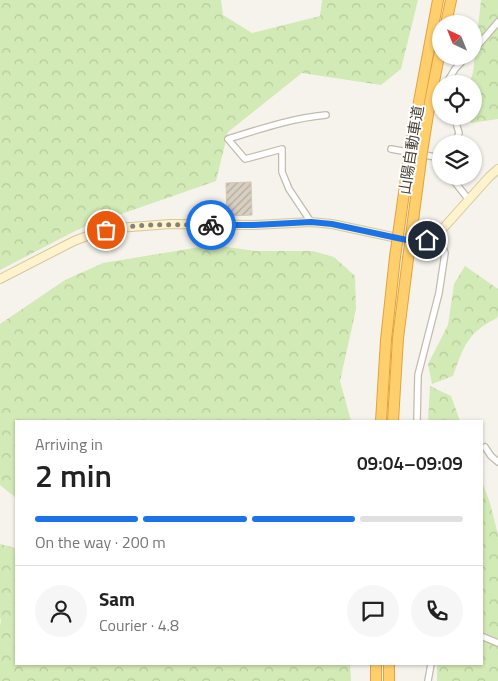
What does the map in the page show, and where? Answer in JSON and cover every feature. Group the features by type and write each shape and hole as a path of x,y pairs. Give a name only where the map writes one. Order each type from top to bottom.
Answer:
{"highway":[{"name":"山陽自動車道","path":"381,420 386,340 395,257 410,150 438,0"},
{"path":"448,15 451,0"},
{"name":"山陽自動車道","path":"393,420 398,338 422,152 437,65"},
{"path":"376,665 376,681"},
{"path":"389,665 389,681"}],"street":[{"path":"482,41 498,22"},
{"path":"311,222 289,189 282,172 282,149 245,158 228,139 267,126 309,116 326,115"},
{"path":"391,149 432,156"},
{"path":"0,280 74,241 95,233 118,228 170,224 253,225 311,222 332,224 416,242 427,240 438,234 498,169"},
{"path":"457,185 469,200"},
{"path":"417,420 418,374 439,292 445,253 438,234"},
{"path":"485,447 498,462"},
{"path":"483,637 498,643"},
{"path":"428,681 430,665"}],"green space":[{"path":"0,0 221,0 223,15 252,33 320,16 322,0 418,0 401,69 381,85 302,73 228,132 216,181 81,228 0,270"},
{"path":"481,0 498,0 498,119 482,121 482,75 472,75 474,65 482,65 482,15 479,15"},
{"path":"212,245 256,251 313,251 334,257 355,276 356,309 340,381 351,420 15,420 15,497 0,485 0,324 65,280 103,263"},
{"path":"465,266 498,289 498,315 497,318 479,329 468,341 453,376 432,384 428,364 448,325 454,284"},
{"path":"430,386 451,396 460,420 428,420"},
{"path":"483,484 498,535 498,681 437,681 437,665 483,665"},
{"path":"0,544 15,548 15,665 350,665 351,681 0,681"}],"building":[{"path":"251,182 252,215 227,216 226,183"}],"way so far":[{"path":"106,230 170,224 211,225"}],"route":[{"path":"211,225 311,222 332,224 416,242 427,240"}]}
